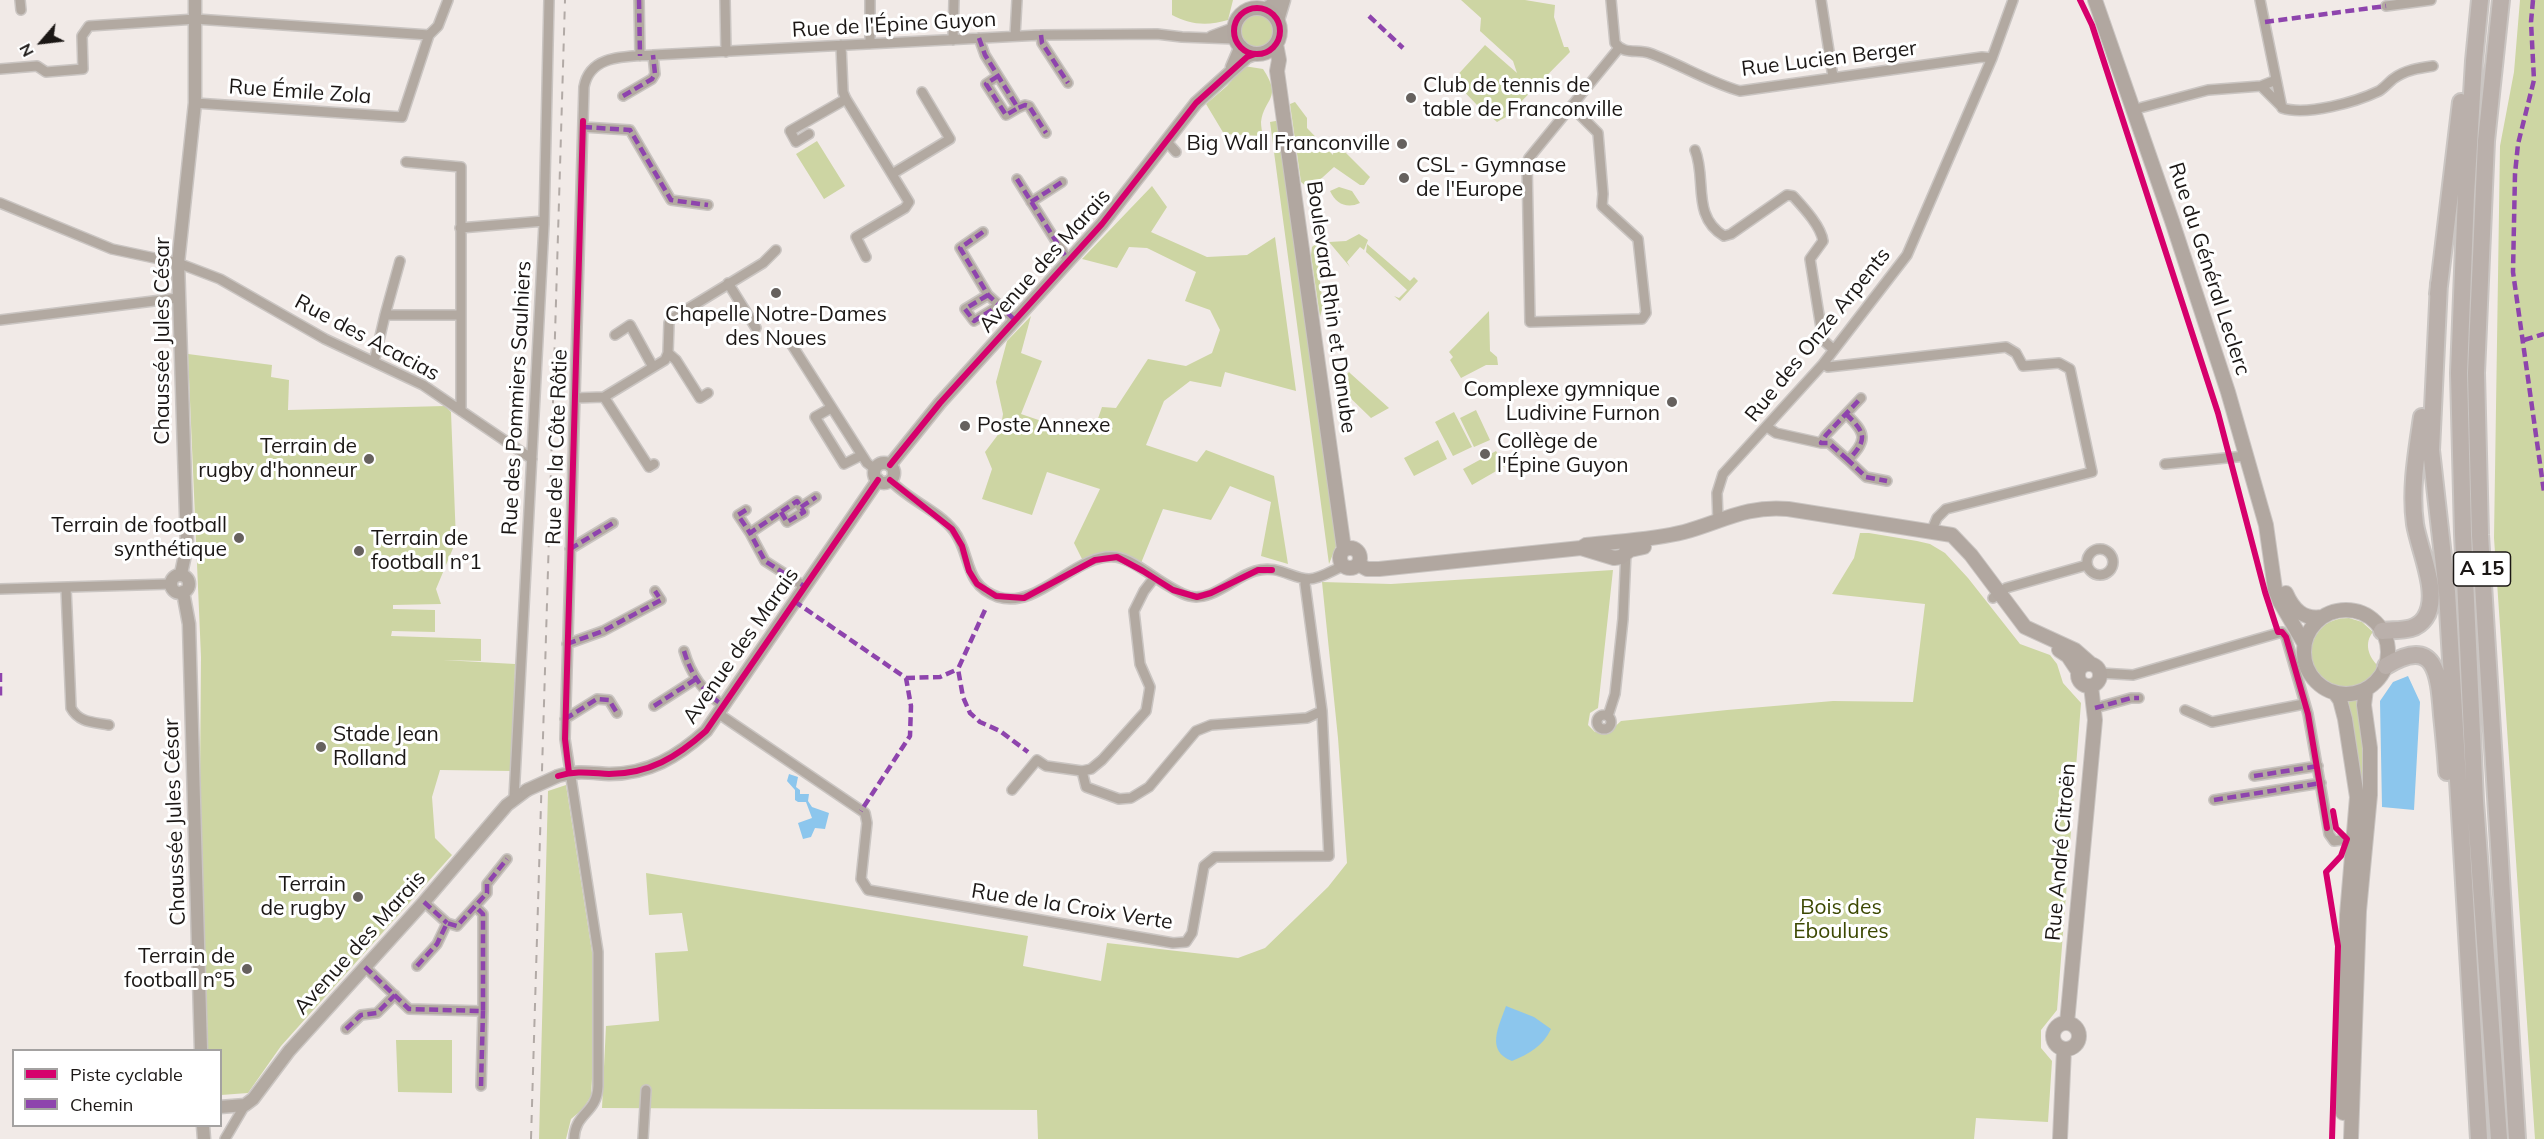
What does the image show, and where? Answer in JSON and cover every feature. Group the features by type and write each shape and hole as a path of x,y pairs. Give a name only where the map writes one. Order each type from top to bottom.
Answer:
{"highway":[{"name":"A 15","path":"2480,0 2474,61 2459,373 2462,523 2475,801 2499,1139"},
{"name":"A 15","path":"2501,0 2486,141 2476,373 2481,558 2517,1139"},
{"path":"2382,631 2408,629 2418,625 2426,618 2432,601 2415,522 2414,493 2461,102 2474,61"},
{"path":"2439,283 2431,450 2447,592 2479,1139"},
{"path":"2386,666 2399,658 2412,655 2427,660 2437,673 2464,912"}],"main road":[{"path":"1240,0 1238,32 1277,71"},
{"name":"Rue du Général Leclerc","path":"2095,0 2192,283 2242,457 2266,525 2277,596 2304,643"},
{"path":"1238,32 1257,6 1278,20 1280,32 1276,44 1258,53"},
{"name":"Boulevard Rhin et Danube","path":"1276,44 1279,60 1277,71 1344,549"},
{"path":"1358,564 1367,569 1379,569 1581,548 1586,544 1617,554 1745,511 1772,507 1952,535 1961,543 1996,595 2025,627 2035,637 2062,651 2073,661 2080,683 2091,686 2098,681 2095,668 2075,650 2035,637"},
{"path":"1352,548 1358,552 1358,564 1350,569 1343,566 1339,559 1344,549 1352,548"},
{"name":"Rue du Général Leclerc","path":"2270,555 2293,607 2308,617 2322,617"},
{"path":"2337,611 2358,611 2372,618 2382,631 2387,644 2386,666 2380,677 2366,689 2354,694 2335,693 2321,686 2310,674 2304,659 2304,643 2311,628 2322,617 2337,611"},
{"path":"2078,671 2082,666 2095,668"},
{"name":"Rue André Citroën","path":"2060,1139 2064,1049 2058,1046 2053,1036 2057,1026 2067,1023 2095,708 2091,686"},
{"path":"2351,1139 2359,911 2370,795 2370,748 2364,705 2366,689"},
{"path":"2335,693 2340,700 2345,719 2357,797 2347,915 2342,1139"}],"street":[{"name":"Chaussée Jules César","path":"195,0 195,103 178,263 178,298 186,545 181,574 186,576 189,584 183,592 189,631 201,1049"},
{"path":"0,69 37,66 46,72 83,69 82,36 89,26 196,19 429,34 438,26 448,0"},
{"name":"Rue des Pommiers Saulniers","path":"514,798 544,221 549,0"},
{"path":"639,0 640,56"},
{"path":"725,0 726,52"},
{"path":"870,0 870,44"},
{"path":"953,40 954,0"},
{"path":"1015,36 1017,0"},
{"path":"1257,6 1278,0"},
{"path":"1278,20 1284,0"},
{"path":"1572,107 1598,133 1602,206 1638,239 1646,313 1642,319 1530,322 1527,163 1619,48 1615,43 1611,0"},
{"path":"1821,0 1833,77"},
{"name":"Rue des Onze Arpents","path":"1714,522 1717,493 1723,474 1823,364 1914,244 1992,58 2013,0"},
{"path":"2260,0 2282,108"},
{"path":"2386,6 2432,0"},
{"name":"Rue de l'Épine Guyon","path":"586,76 592,68 603,61 640,56 1015,36 1157,34 1209,38 1238,32"},
{"name":"Avenue des Marais","path":"1224,79 1233,66 1238,32"},
{"name":"Rue Émile Zola","path":"195,103 402,117 429,34"},
{"path":"1041,35 1042,43 1068,83"},
{"path":"979,38 980,44 1018,108"},
{"path":"841,45 843,92 846,99 909,202 905,208 856,237 866,256"},
{"name":"Rue Lucien Berger","path":"1619,48 1630,52 1646,52 1723,86 1740,91 1982,57 1992,58"},
{"name":"Avenue des Marais","path":"246,1105 255,1097 289,1051 424,902 514,798 527,790 564,775 626,774 660,764 689,746 706,731 881,477 882,463 890,465 940,403 1069,262 1128,194 1196,103 1247,57 1258,53"},
{"path":"623,96 652,79 655,74 653,56"},
{"path":"2261,86 2282,108 2290,110 2323,107 2356,100 2381,90 2395,77 2413,69 2433,66"},
{"name":"Rue de la Côte Rôtie","path":"574,1139 574,1130 579,1119 597,1099 599,978 598,952 587,875 564,775 586,76"},
{"path":"998,76 986,84 1005,115 1025,105 1029,106 1046,133"},
{"path":"2132,111 2208,90 2261,86 2276,80"},
{"path":"892,174 950,139 922,93"},
{"path":"809,134 796,142 790,131 846,99"},
{"path":"583,127 630,130 671,200 708,205"},
{"path":"1167,142 1176,152"},
{"path":"1695,150 1702,209 1715,229 1724,236 1731,234 1786,195 1793,196 1810,218 1823,241 1810,259 1823,340 1834,350"},
{"path":"406,162 461,167 461,411"},
{"path":"1017,179 1069,262"},
{"path":"1031,202 1062,182"},
{"name":"Rue des Acacias","path":"0,203 112,249 178,263 220,279 325,339 423,385 532,459"},
{"path":"460,228 544,221"},
{"path":"983,232 960,248 988,296 1015,320"},
{"path":"575,398 604,398 665,360 668,352 669,323 672,319 763,263 776,250"},
{"path":"374,362 400,261"},
{"path":"728,283 756,328"},
{"path":"988,296 965,309 974,321 1000,305"},
{"path":"0,320 163,298 178,298"},
{"path":"385,315 460,315"},
{"path":"615,335 630,325 653,367"},
{"path":"792,345 871,468 954,531 962,546 969,571 977,584 996,596 1024,598 1095,560 1117,557 1173,590 1197,597 1211,593 1258,570 1279,570 1307,579 1343,566"},
{"path":"1823,364 1828,367 2006,347 2016,353 2020,362 2027,368 2059,363 2066,364 2070,369 2092,472 1946,509 1936,518 1931,532"},
{"path":"668,352 676,360 700,398 708,393"},
{"path":"604,398 649,468 654,464"},
{"path":"1821,443 1861,398"},
{"path":"831,408 815,417 844,464 862,455"},
{"path":"1846,414 1860,427 1863,440 1860,448 1848,460"},
{"path":"1767,427 1776,433 1829,443 1866,477 1887,481"},
{"path":"2165,464 2242,457"},
{"path":"750,533 781,512 787,522 804,512 801,507 816,497"},
{"path":"746,510 738,515 765,561 804,586"},
{"path":"570,549 613,523"},
{"path":"1608,716 1616,683 1623,619 1617,554"},
{"path":"1996,595 2006,588 2087,565"},
{"path":"171,584 174,577 181,574"},
{"path":"1012,790 1037,760 1046,766 1082,771 1091,769 1146,711 1149,705 1150,687 1140,664 1134,611 1144,591 1154,578"},
{"name":"Rue de la Croix Verte","path":"721,710 865,813 867,823 861,874 863,884 876,892 1173,943 1186,942 1192,933 1204,866 1209,860 1215,857 1329,856 1322,711 1305,584 1307,579"},
{"path":"0,589 171,584"},
{"path":"171,584 176,592 183,592"},
{"path":"66,588 71,708 84,721 109,725"},
{"path":"567,644 603,631 662,600 655,591"},
{"path":"2095,668 2133,675 2282,632 2286,637 2304,704 2318,766 2330,839 2334,841 2347,839"},
{"path":"684,651 688,665 702,689 721,710"},
{"path":"654,706 696,679"},
{"path":"2095,708 2139,698"},
{"path":"565,719 597,699 609,700 617,713"},
{"path":"2185,710 2212,722 2304,704"},
{"path":"1082,771 1086,787 1119,799 1131,798 1149,787 1196,731 1211,725 1307,718 1322,711"},
{"path":"2254,776 2318,766"},
{"path":"2214,800 2321,783"},
{"path":"424,902 447,923 457,926 487,893 487,884 507,859"},
{"path":"475,906 483,914 481,1086"},
{"path":"417,966 437,944 447,923"},
{"path":"365,967 409,1009 483,1011"},
{"path":"346,1029 360,1015 377,1013 395,995"},
{"path":"643,1139 646,1090"},
{"path":"222,1107 246,1105"},
{"path":"225,1139 246,1105"}],"green space":[{"path":"1172,0 1233,0 1228,20 1206,24 1192,23 1172,15"},
{"path":"1461,0 1525,0 1555,5 1554,17 1564,47 1568,47 1570,52 1506,117 1497,122 1453,80 1485,45 1517,73 1513,61 1480,31 1481,18"},
{"path":"2520,0 2544,0 2544,1139 2535,1139 2494,538 2500,146 2514,72"},
{"path":"1258,14 1270,19 1275,31 1270,43 1258,48 1246,43 1241,31 1246,19"},
{"path":"1244,66 1263,69 1272,87 1271,98 1261,122 1263,136 1224,134 1206,104 1227,86"},
{"path":"1295,102 1307,118 1307,128 1333,155 1334,146 1343,150 1370,177 1364,185 1360,185 1334,167 1312,187 1307,187 1301,182 1290,104"},
{"path":"1281,120 1337,544 1329,564 1270,122"},
{"path":"817,141 845,186 824,199 796,154"},
{"path":"1152,186 1167,207 1151,232 1207,257 1247,255 1275,237 1296,391 1225,372 1221,387 1190,381 1164,401 1146,445 1197,462 1206,450 1274,476 1288,564 1261,556 1271,502 1230,486 1211,520 1163,509 1139,568 1117,557 1085,565 1074,543 1100,489 1047,472 1032,515 982,499 992,469 985,452 1000,432 1003,414 996,382 1007,341 1031,316 1021,353 1042,361 1021,414 1062,428 1068,419 1095,427 1102,407 1116,408 1148,359 1186,366 1212,353 1220,330 1210,310 1185,301 1196,272 1147,248 1129,247 1117,268 1082,259"},
{"path":"1339,187 1352,191 1360,203 1346,205 1339,202 1330,191"},
{"path":"1359,234 1368,240 1364,250 1360,247 1347,262 1350,267 1329,242 1346,241"},
{"path":"1317,243 1322,244 1326,252 1318,265 1323,305 1320,317 1311,255 1312,247"},
{"path":"1367,244 1410,281 1414,277 1418,281 1400,301 1394,296 1399,298 1407,290 1366,252"},
{"path":"1489,311 1490,351 1497,357 1498,365 1486,365 1461,378 1450,360 1453,357 1449,352"},
{"name":"Stade Jean Rolland","path":"188,354 272,365 271,377 289,380 288,410 445,406 451,412 456,541 436,589 441,604 393,605 393,609 435,610 435,632 392,631 391,636 481,639 481,661 443,660 515,664 512,771 440,770 432,797 435,838 452,855 281,1046 248,1093 222,1095 222,1049 208,1049 200,784 201,657"},
{"path":"1349,372 1389,408 1371,418 1337,385"},
{"path":"1476,410 1490,440 1474,447 1460,418"},
{"path":"1454,412 1472,447 1453,456 1435,422"},
{"path":"1438,440 1447,459 1414,476 1404,458"},
{"path":"1496,451 1505,466 1472,485 1463,469"},
{"name":"Bois des Éboulures","path":"1860,533 1930,544 1945,553 1968,578 2020,644 2050,655 2057,664 2063,683 2081,703 2057,1010 2041,1030 2041,1048 2052,1061 2048,1122 1976,1118 1974,1139 1038,1139 1037,1110 602,1108 606,1026 659,1021 655,953 688,951 682,913 649,915 646,873 1028,936 1023,966 1101,981 1107,943 1238,958 1265,948 1328,887 1347,863 1338,738 1322,582 1391,584 1613,570 1598,708 1590,713 1588,725 1595,732 1608,733 1621,721 1727,710 1833,701 1913,702 1925,604 1832,594 1854,558"},
{"path":"2349,618 2362,622 2373,632 2368,649 2378,666 2367,680 2354,686 2340,686 2327,681 2317,671 2312,659 2312,644 2326,624 2337,619"},
{"path":"2360,699 2364,730 2364,791 2345,701"},
{"path":"566,785 592,952 595,1027 591,1096 583,1109 571,1119 566,1139 539,1139 548,791"},
{"path":"396,1040 452,1040 452,1093 398,1092"}],"water":[{"path":"2408,676 2420,702 2414,810 2382,807 2380,701 2393,682"},
{"path":"789,774 798,777 796,787 800,790 800,794 809,794 808,801 812,807 829,813 825,829 815,828 811,837 803,839 798,823 812,818 806,802 795,800 795,790 787,781"},
{"path":"1506,1006 1534,1017 1551,1029 1535,1049 1512,1061 1504,1057 1496,1044"}],"railway":[{"path":"531,1139 565,0"}],"marked path":[{"path":"639,0 640,56"},
{"path":"2533,0 2531,22 2534,80 2518,144 2515,174 2513,272 2544,492"},
{"path":"2265,22 2386,6"},
{"path":"1369,16 1403,48"},
{"path":"1041,35 1042,43 1068,83"},
{"path":"979,38 985,55 1018,108 1029,106 1046,133"},
{"path":"623,96 652,79 655,74 653,55"},
{"path":"998,76 986,84 1006,115 1018,108"},
{"path":"583,127 630,130 671,200 708,205"},
{"path":"1017,179 1069,262"},
{"path":"1031,202 1062,182"},
{"path":"983,232 960,248 988,295 1015,320"},
{"path":"988,295 965,309 974,321 1000,305"},
{"path":"2524,340 2544,334"},
{"path":"1848,460 1829,443 1821,443 1861,398"},
{"path":"1846,414 1858,426 1862,437 1859,447 1848,460 1866,477 1887,481"},
{"path":"801,507 816,497"},
{"path":"781,512 787,522 804,512 797,501 750,533 765,561 804,586"},
{"path":"746,510 738,515 750,533"},
{"path":"570,549 613,523"},
{"path":"567,644 603,631 661,600 655,591"},
{"path":"794,601 906,678 911,706 910,736 861,811"},
{"path":"985,610 958,669 963,697 970,713 980,722 1000,731 1028,752"},
{"path":"684,651 690,668 699,682 724,706"},
{"path":"906,678 940,677 958,669"},
{"path":"0,673 0,696"},
{"path":"654,706 696,679"},
{"path":"2095,708 2139,698"},
{"path":"565,719 597,699 609,700 617,713"},
{"path":"2254,776 2318,766"},
{"path":"2214,800 2321,783"},
{"path":"417,966 437,944 447,923 457,926 487,893 487,884 507,859"},
{"path":"424,902 447,923"},
{"path":"365,967 409,1009 483,1011 483,914 475,906"},
{"path":"346,1029 361,1015 377,1013 395,995"},
{"path":"481,1086 483,1011"}],"cycle path":[{"path":"2080,0 2092,25 2218,413 2265,592 2278,632 2282,632 2286,637 2308,714 2327,828"},
{"path":"1257,8 1273,15 1280,31 1273,47 1257,54 1241,47 1234,31 1241,15 1257,8"},
{"path":"890,465 940,403 1102,224 1196,103 1247,57 1255,54"},
{"path":"569,773 565,739 583,121"},
{"path":"558,776 577,772 609,774 637,771 673,756 706,731 878,480"},
{"path":"890,480 952,529 962,546 969,571 977,584 996,596 1024,598 1095,560 1117,557 1173,590 1197,597 1211,593 1258,570 1272,570"},
{"path":"2332,1139 2338,946 2326,872 2341,856 2347,839 2336,828 2333,811"}],"place":[{"name":"Club de tennis de table de Franconville","path":"1411,98"},
{"name":"Big Wall Franconville","path":"1402,144"},
{"name":"CSL - Gymnase de l'Europe","path":"1404,178"},
{"name":"Chapelle Notre-Dames des Noues","path":"776,293"},
{"name":"Complexe gymnique Ludivine Furnon","path":"1672,402"},
{"name":"Poste Annexe","path":"965,426"},
{"name":"Collège de l'Épine Guyon","path":"1485,454"},
{"name":"Terrain de rugby d'honneur","path":"369,459"},
{"name":"Terrain de football synthétique","path":"239,538"},
{"name":"Terrain de football n°1","path":"359,551"},
{"name":"Stade Jean Rolland","path":"321,747"},
{"name":"Terrain de rugby","path":"358,897"},
{"name":"Terrain de football n°5","path":"247,969"}]}
